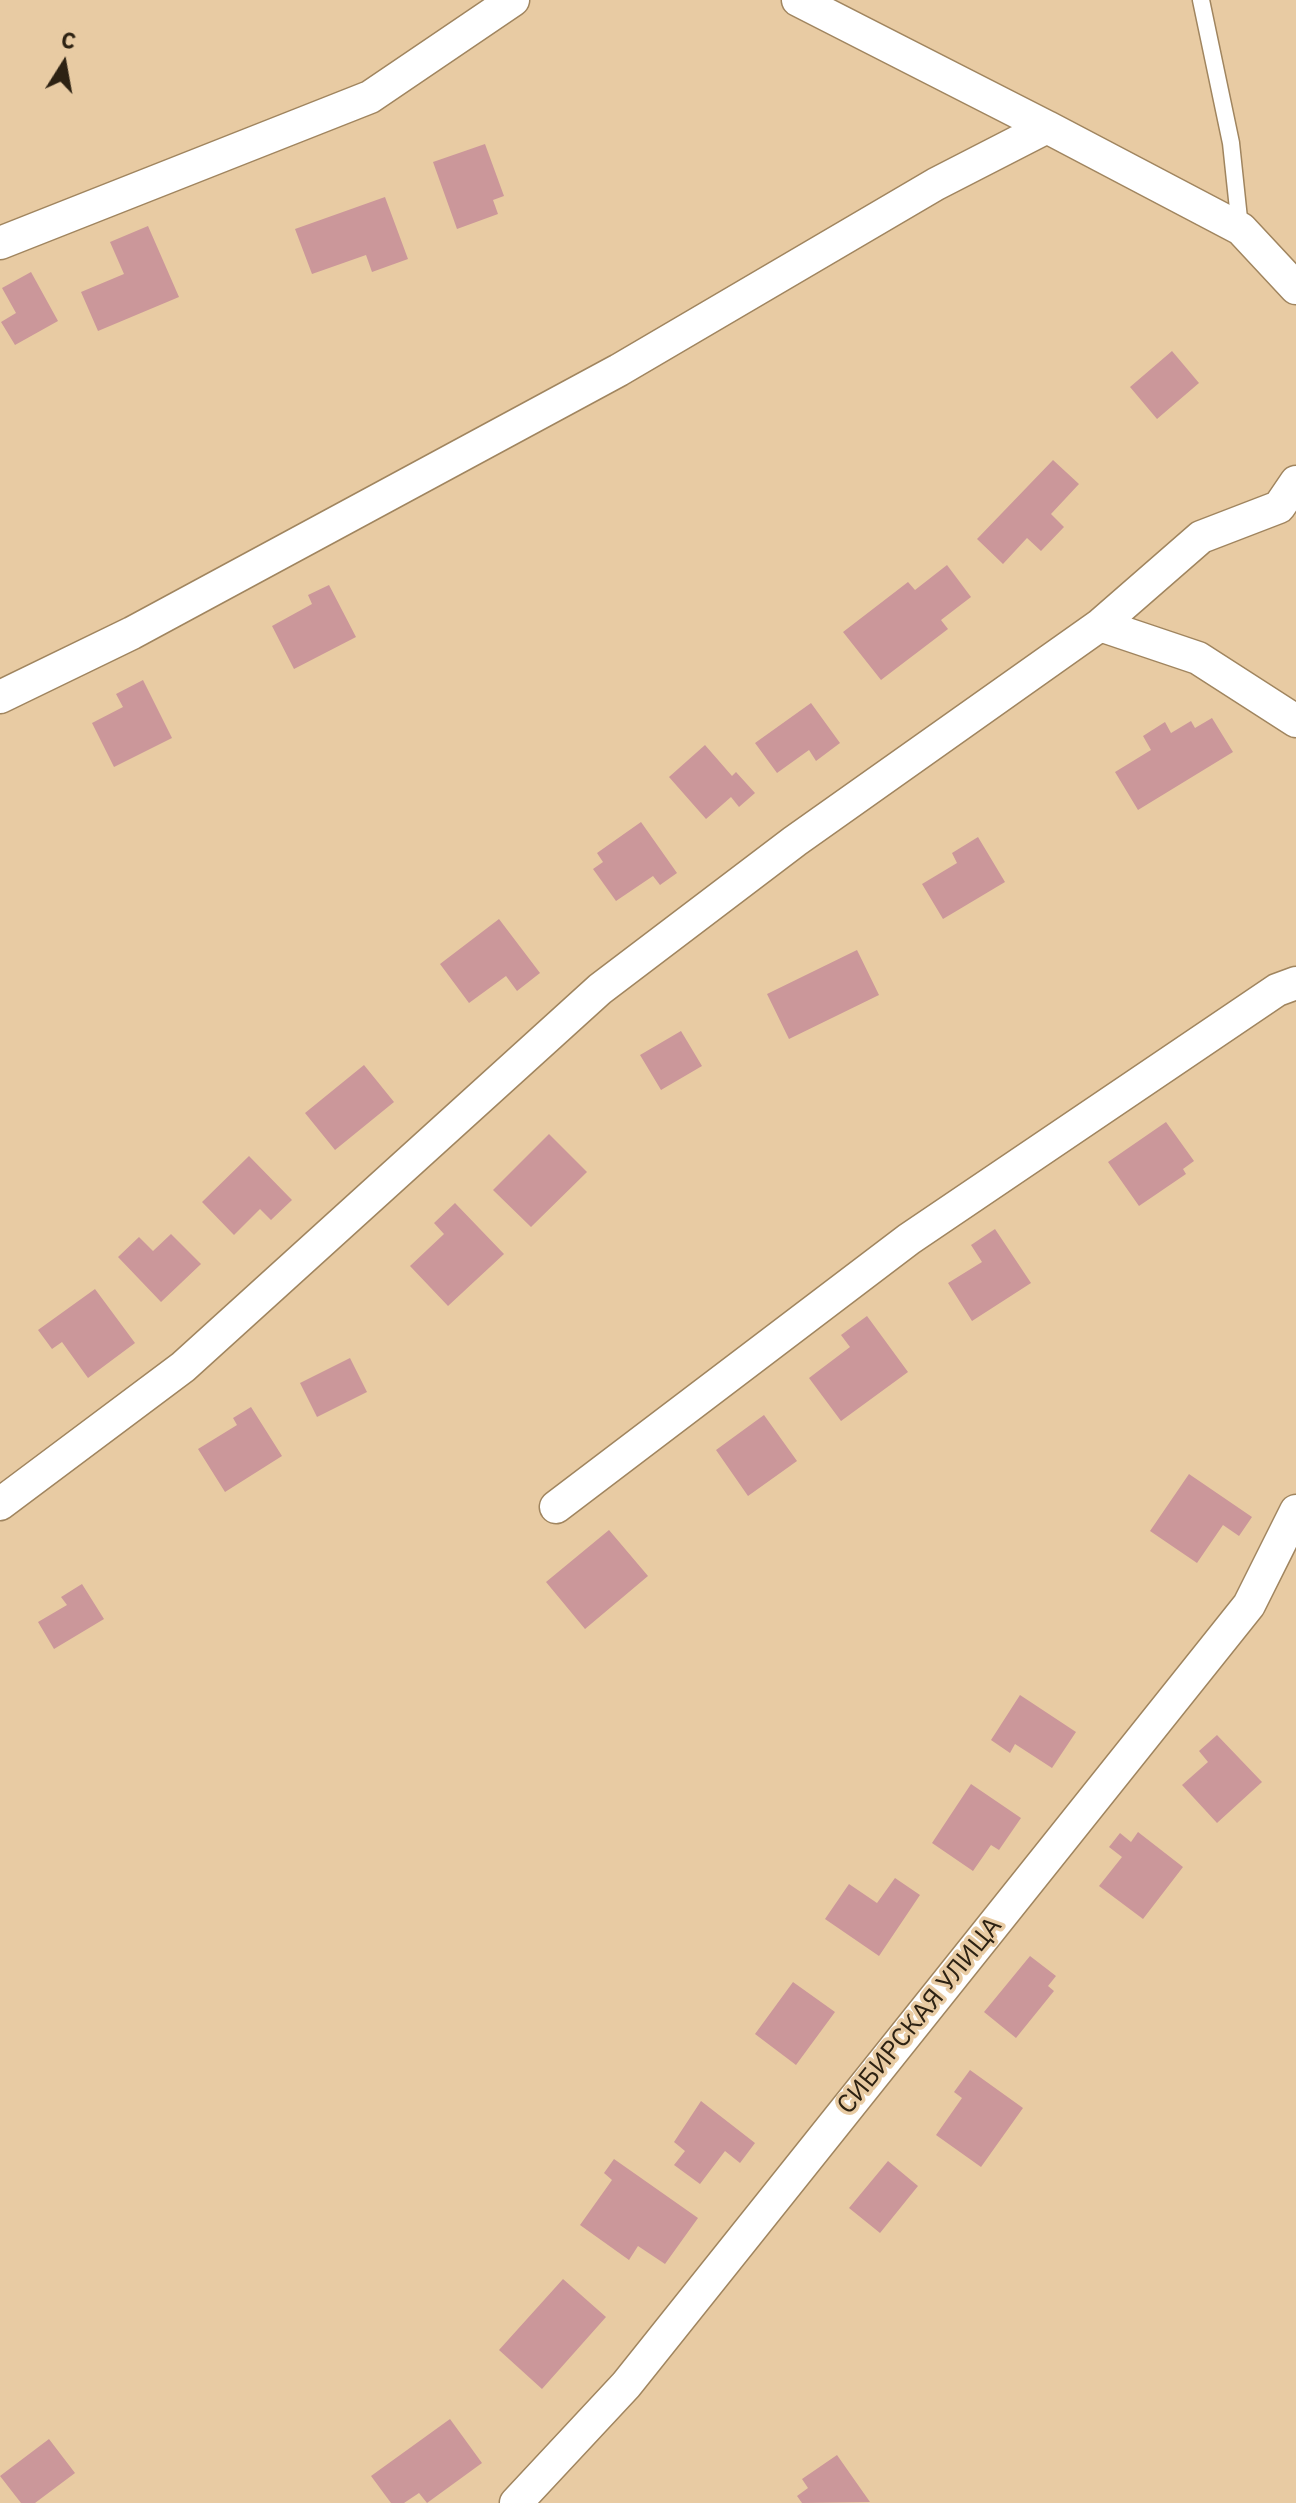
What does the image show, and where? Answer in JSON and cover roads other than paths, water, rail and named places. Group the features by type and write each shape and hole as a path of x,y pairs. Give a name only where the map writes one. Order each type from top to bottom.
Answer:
{"street":[{"path":"0,243 370,97 513,0"},
{"path":"798,0 1241,229 1296,288"},
{"path":"0,697 132,633 619,370 936,184 1047,127"},
{"path":"0,1504 183,1367 600,989 795,841 1100,625 1201,537 1279,507 1296,482"},
{"path":"1100,625 1198,658 1296,721"},
{"path":"556,1507 909,1239 1277,990 1296,983"},
{"name":"СИБИРСКАЯ УЛИЦА","path":"516,2503 626,2385 1249,1605 1296,1511"}],"lane":[{"path":"1201,0 1231,143 1241,229"}]}
